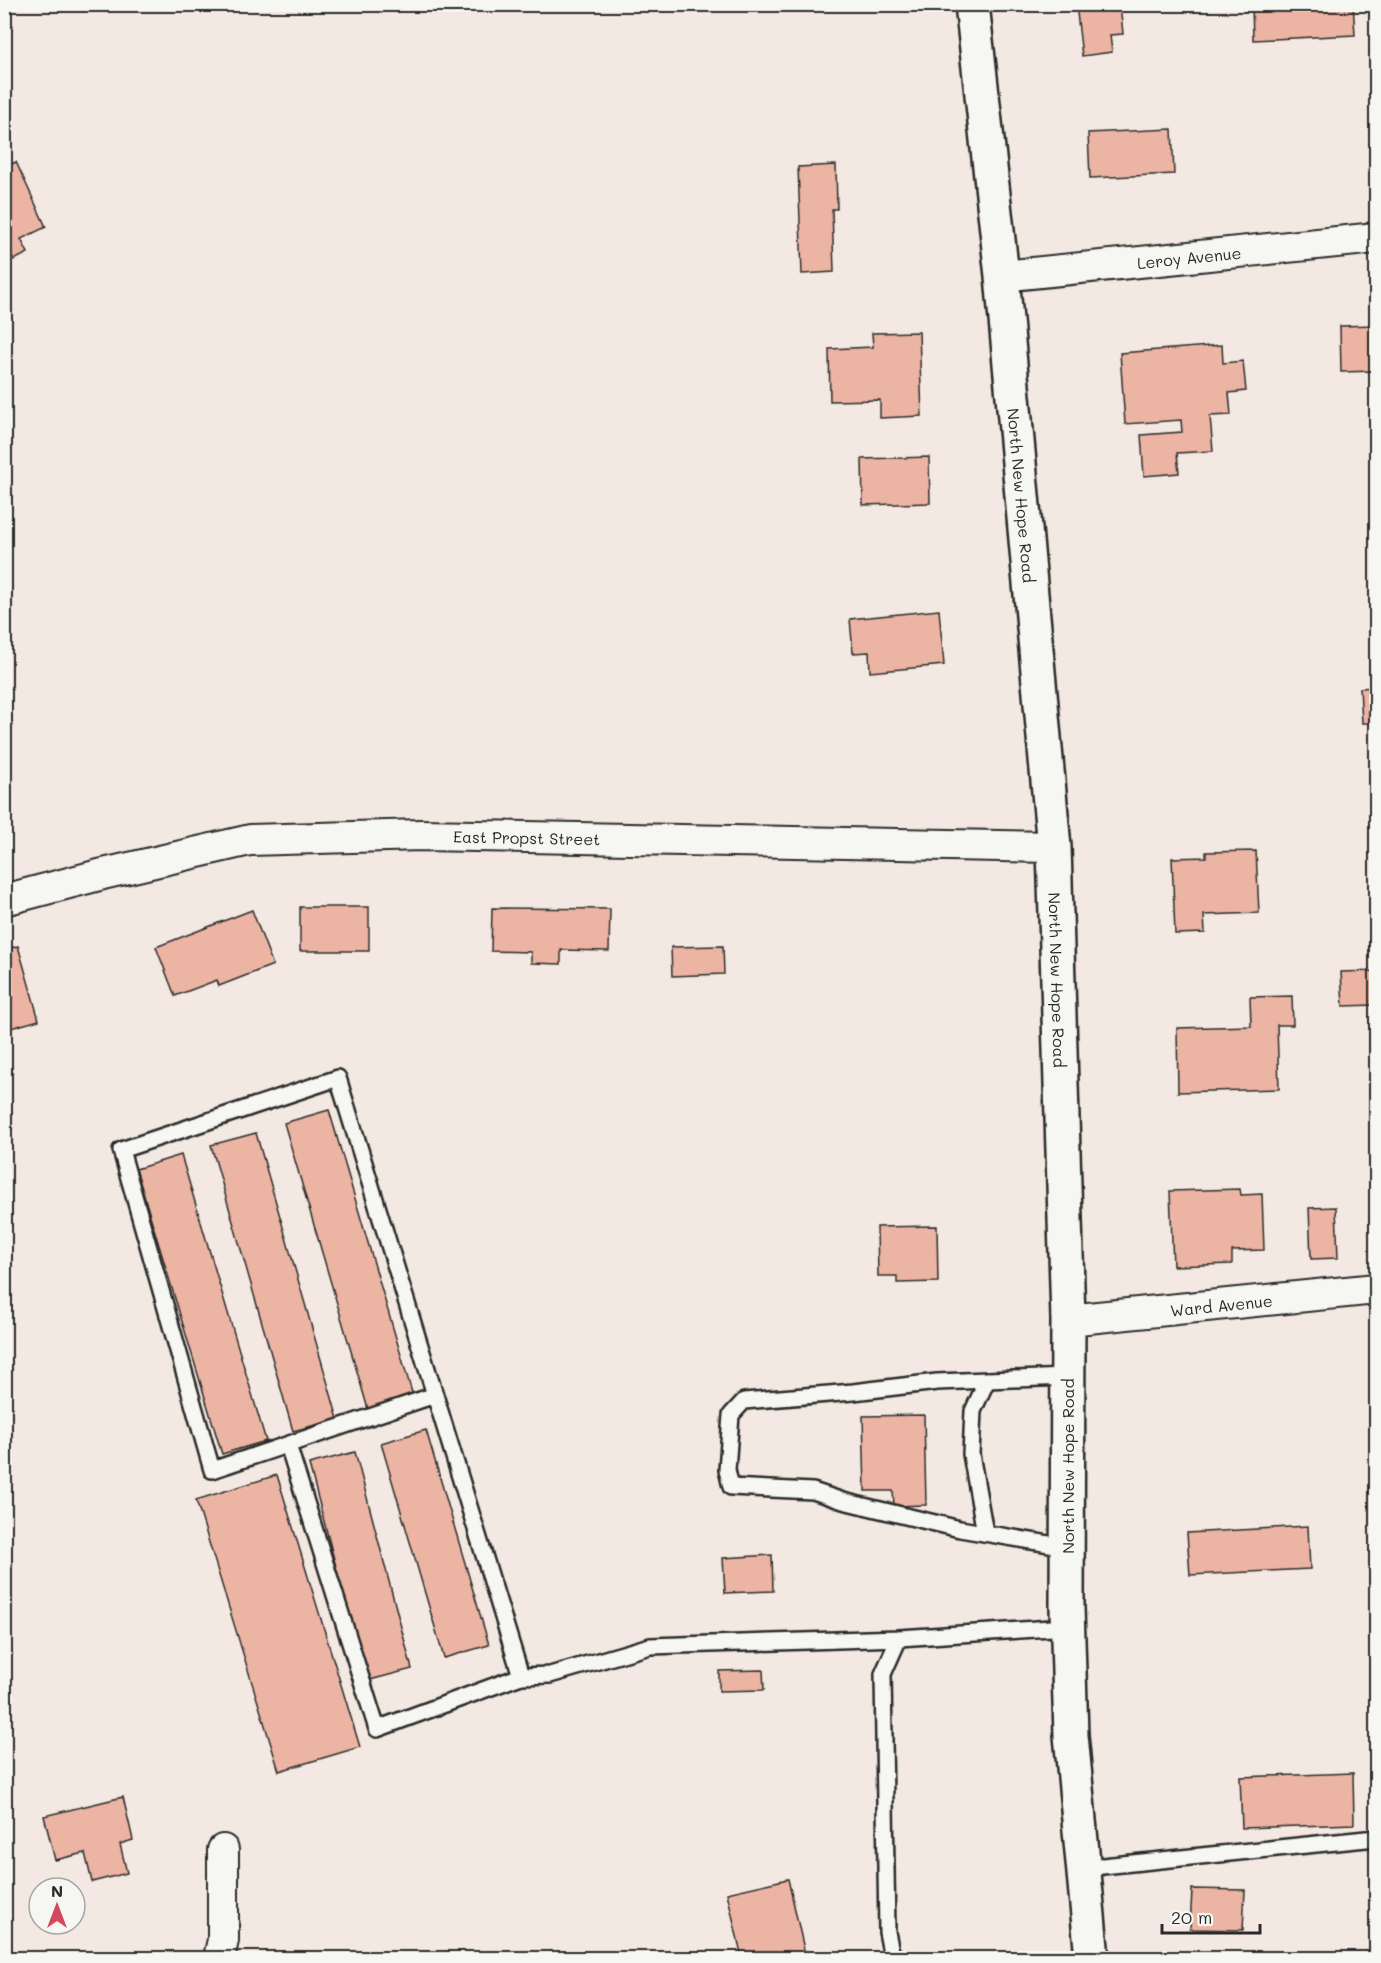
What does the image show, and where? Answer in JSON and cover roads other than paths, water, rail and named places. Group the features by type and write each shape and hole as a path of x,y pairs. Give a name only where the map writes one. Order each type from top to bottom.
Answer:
{"main road":[{"name":"North New Hope Road","path":"972,4 1002,276 1054,847 1068,1320 1067,1627 1071,1735 1092,1959"}],"street":[{"name":"Leroy Avenue","path":"1002,276 1377,238"},
{"name":"East Propst Street","path":"4,900 103,874 250,840 421,835 1054,847"},
{"name":"Ward Avenue","path":"1068,1320 1377,1289"},
{"path":"219,1959 223,1940 223,1850"}],"lane":[{"path":"435,1395 212,1470 120,1149 338,1078 521,1676"},
{"path":"1067,1377 937,1382 744,1401 731,1415 727,1470 731,1487 813,1491 843,1501 986,1533 1067,1547"},
{"path":"986,1533 971,1454 973,1411 987,1380"},
{"path":"288,1445 377,1729 521,1676 550,1675 650,1646 899,1638 1067,1627"},
{"path":"897,1959 891,1952 887,1932 883,1674 899,1638"},
{"path":"1083,1869 1377,1838"}]}
